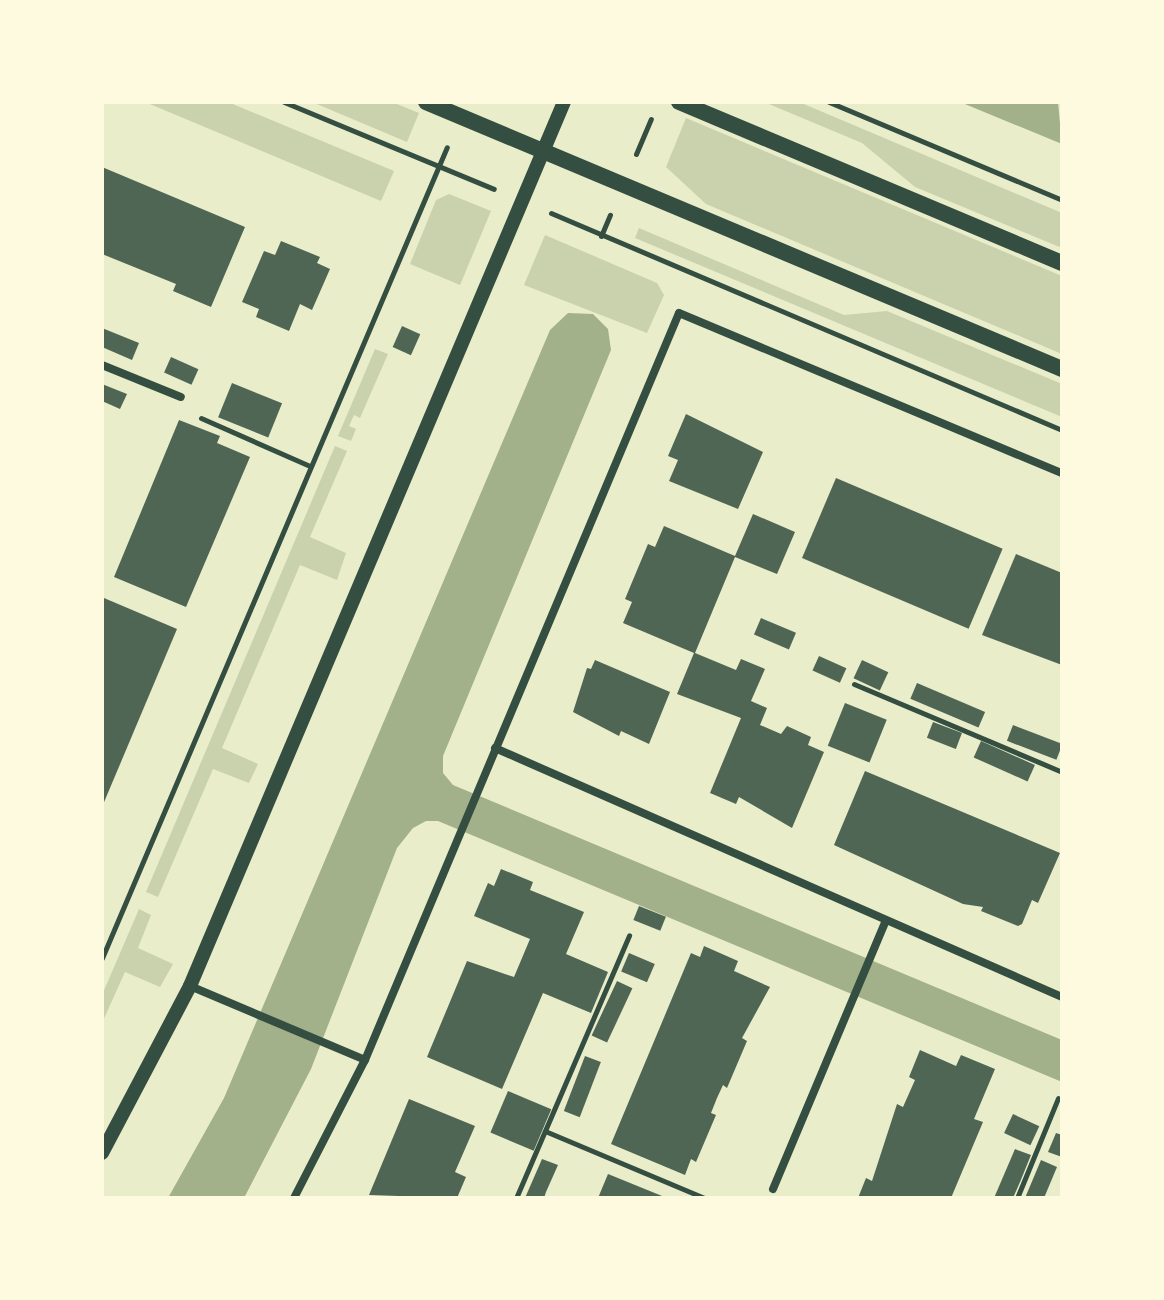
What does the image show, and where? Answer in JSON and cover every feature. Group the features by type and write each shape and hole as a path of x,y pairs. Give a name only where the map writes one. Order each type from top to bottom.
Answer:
{"main road":[{"path":"426,102 1062,369"},
{"path":"679,102 1062,263"}],"street":[{"path":"102,1153 190,986 564,102"},
{"path":"294,1198 365,1060 679,313 1062,473"},
{"path":"102,365 181,397"},
{"path":"495,748 885,923 1062,997"},
{"path":"773,1189 885,923"},
{"path":"190,986 365,1060"}],"path":[{"path":"284,102 1062,430"},
{"path":"829,102 1062,200"},
{"path":"102,958 460,116"},
{"path":"181,397 177,408 310,466"},
{"path":"854,684 1062,772"},
{"path":"516,1198 629,935"},
{"path":"1017,1198 1058,1098"},
{"path":"545,1131 704,1198"}],"shaded area":[{"path":"145,102 228,102 394,171 381,201"},
{"path":"312,102 392,102 419,113 407,142"},
{"path":"764,102 799,102 1062,213 1062,248 915,187 862,143"},
{"path":"960,102 1058,102 1062,144"},
{"path":"686,118 1062,276 1062,354 706,204 666,167"},
{"path":"449,194 491,211 460,285 410,264 436,200"},
{"path":"639,228 844,315 887,311 1062,384 1062,417 635,238"},
{"path":"545,235 657,283 664,295 647,333 524,285"},
{"path":"568,313 593,314 608,329 611,350 443,756 443,773 453,785 1062,1040 1062,1082 438,821 426,821 413,828 397,848 311,1069 244,1198 168,1198 224,1098 550,330"},
{"path":"375,349 388,354 360,418 354,415 349,426 356,429 351,441 338,436"},
{"path":"335,446 347,451 310,537 346,553 337,580 300,565 222,748 258,764 249,783 213,769 158,897 146,892"},
{"path":"139,909 151,915 138,948 173,964 160,987 125,972 102,1023 102,995"}],"building":[{"path":"102,167 245,227 211,307 173,291 176,284 102,254"},
{"path":"281,241 320,257 317,263 330,269 312,310 300,304 289,331 256,317 259,309 242,302 264,251 275,255"},
{"path":"402,326 420,334 411,355 393,347"},
{"path":"102,328 139,343 132,360 102,347"},
{"path":"171,357 198,369 191,385 164,373"},
{"path":"232,383 282,403 268,438 218,417"},
{"path":"102,384 127,394 120,409 102,401"},
{"path":"686,414 763,452 738,509 669,481 678,460 668,456"},
{"path":"179,420 220,436 217,443 250,457 186,607 114,577"},
{"path":"836,478 1003,549 969,629 802,558"},
{"path":"753,514 795,532 777,574 735,557 695,653 736,670 741,659 765,669 751,701 767,708 760,725 781,734 787,726 811,737 808,745 824,752 792,828 739,797 736,804 710,793 741,718 677,694 694,653 623,623 632,602 625,599 648,544 655,547 664,526 735,556"},
{"path":"1016,554 1062,573 1062,665 982,635"},
{"path":"104,598 177,629 102,807 102,602"},
{"path":"761,618 796,633 789,649 754,635"},
{"path":"819,656 846,668 840,683 812,671"},
{"path":"595,660 670,692 649,744 621,731 619,736 573,712 587,668 591,669"},
{"path":"862,660 888,672 880,690 854,678"},
{"path":"917,683 985,712 978,728 910,699"},
{"path":"845,703 887,720 869,763 828,746"},
{"path":"933,722 962,733 956,749 927,738"},
{"path":"1013,725 1062,744 1056,760 1007,741"},
{"path":"981,741 1035,765 1028,781 974,757"},
{"path":"865,771 1060,853 1038,903 1032,900 1022,924 1018,926 981,911 983,907 963,904 834,845"},
{"path":"501,869 533,882 530,890 584,912 566,954 608,972 591,1013 543,993 502,1089 427,1057 467,961 514,977 530,939 474,916 488,883 494,886"},
{"path":"639,906 666,917 660,931 633,920"},
{"path":"704,946 738,961 734,971 770,987 742,1038 747,1041 727,1088 723,1085 717,1098 711,1113 716,1115 696,1162 691,1159 685,1175 611,1144 691,953 700,957"},
{"path":"629,953 655,964 647,982 621,971"},
{"path":"617,981 632,988 607,1043 592,1035"},
{"path":"920,1050 956,1066 961,1055 995,1069 974,1119 983,1122 951,1198 858,1198 866,1178 872,1181 897,1104 903,1107 915,1080 909,1077"},
{"path":"585,1056 601,1062 580,1117 564,1111"},
{"path":"508,1091 551,1109 534,1151 490,1132"},
{"path":"409,1099 475,1126 455,1172 466,1177 457,1198 369,1195"},
{"path":"1013,1114 1039,1126 1030,1145 1004,1133"},
{"path":"1056,1133 1062,1135 1062,1157 1048,1152"},
{"path":"1015,1149 1031,1155 1020,1182 1013,1198 994,1198"},
{"path":"542,1159 558,1165 544,1198 525,1198"},
{"path":"1041,1160 1057,1167 1044,1198 1025,1198"},
{"path":"608,1174 667,1198 598,1198"}]}
